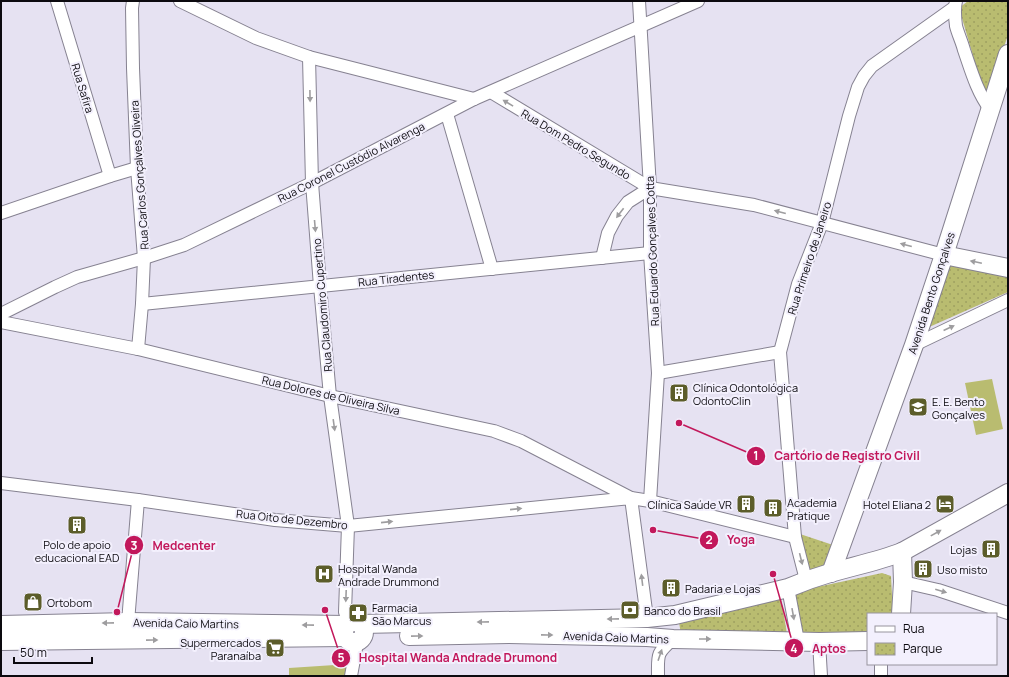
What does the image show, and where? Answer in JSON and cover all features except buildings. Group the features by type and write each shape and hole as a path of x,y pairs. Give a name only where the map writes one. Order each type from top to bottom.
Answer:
{"main road":[{"name":"Avenida Bento Gonçalves","path":"831,573 914,345 1008,54"},
{"path":"944,255 1008,268"},
{"name":"Avenida Caio Martins","path":"1,641 354,631 646,618 675,615 788,588 806,580 886,558 902,552 1008,493"},
{"name":"Avenida Bento Gonçalves","path":"847,530 849,551 862,565"},
{"path":"901,613 902,552"},
{"path":"673,639 671,628 675,615"},
{"name":"Avenida Caio Martins","path":"1,625 128,622 354,631 819,642 867,641"}],"street":[{"name":"Rua Safira","path":"57,1 110,176"},
{"name":"Rua Carlos Gonçalves Oliveira","path":"133,1 133,60 137,168 144,258 138,349"},
{"path":"178,1 256,38 309,57 474,99"},
{"name":"Rua Eduardo Gonçalves Cotta","path":"639,1 650,188 650,253 658,373 650,501"},
{"name":"Rua Coronel Custódio Alvarenga","path":"1,314 78,277 184,245 312,183 474,99 698,1"},
{"path":"955,4 956,27 978,89 990,109"},
{"name":"Rua Primeiro de Janeiro","path":"806,580 795,537 780,352 798,284 822,223 858,87 872,66 955,4"},
{"name":"Rua Claudomiro Cupertino","path":"309,57 312,183 320,286 330,396 348,526 345,612 354,631 351,676"},
{"name":"Rua Dom Pedro Segundo","path":"492,92 650,188 754,205 944,255"},
{"path":"447,114 492,269"},
{"path":"1,213 137,168"},
{"path":"602,258 608,233 617,216 628,202 650,188"},
{"name":"Rua Tiradentes","path":"142,304 650,253"},
{"path":"914,345 1008,300"},
{"name":"Rua Dolores de Oliveira Silva","path":"1,322 138,349 330,396 494,431 521,441 631,498 650,501"},
{"path":"658,373 780,352"},
{"name":"Rua Oito de Dezembro","path":"1,483 138,500 275,520 348,526 631,498"},
{"path":"631,498 646,618"},
{"path":"128,622 138,500"},
{"path":"650,501 795,537"},
{"path":"902,582 938,590 1008,613"},
{"path":"788,588 798,641"},
{"path":"658,676 659,654 662,648 673,639"},
{"path":"819,642 821,676"},
{"path":"881,665 881,676"}],"green space":[{"path":"968,1 1008,1 1008,35 986,100 959,8"},
{"path":"948,263 1008,275 1008,292 927,328"},
{"path":"992,379 1003,429 976,435 965,383"},
{"path":"800,534 836,546 829,568 809,573"},
{"path":"882,573 891,576 893,613 867,613 867,632 802,635 794,592"},
{"path":"781,598 787,634 681,635 679,622"},
{"path":"350,664 348,676 289,676 289,668"}],"place":[{"name":"Clínica Odontológica OdontoClin","path":"679,393"},
{"name":"E. E. Bento Gonçalves","path":"918,407"},
{"name":"Cartório de Registro Civil","path":"679,423"},
{"name":"Clínica Saúde VR","path":"746,504"},
{"name":"Hotel Eliana 2","path":"945,504"},
{"name":"Academia Pratique","path":"773,508"},
{"name":"Polo de apoio educacional EAD","path":"77,525"},
{"name":"Yoga","path":"653,530"},
{"name":"Lojas","path":"991,549"},
{"name":"Uso misto","path":"923,569"},
{"name":"Hospital Wanda Andrade Drummond","path":"324,574"},
{"name":"Aptos","path":"773,574"},
{"name":"Padaria e Lojas","path":"671,588"},
{"name":"Ortobom","path":"33,602"},
{"name":"Hospital Wanda Andrade Drumond","path":"325,610"},
{"name":"Banco do Brasil","path":"630,610"},
{"name":"Medcenter","path":"117,612"},
{"name":"Farmacia São Marcus","path":"358,613"},
{"name":"Supermercados Paranaíba","path":"275,648"}]}
